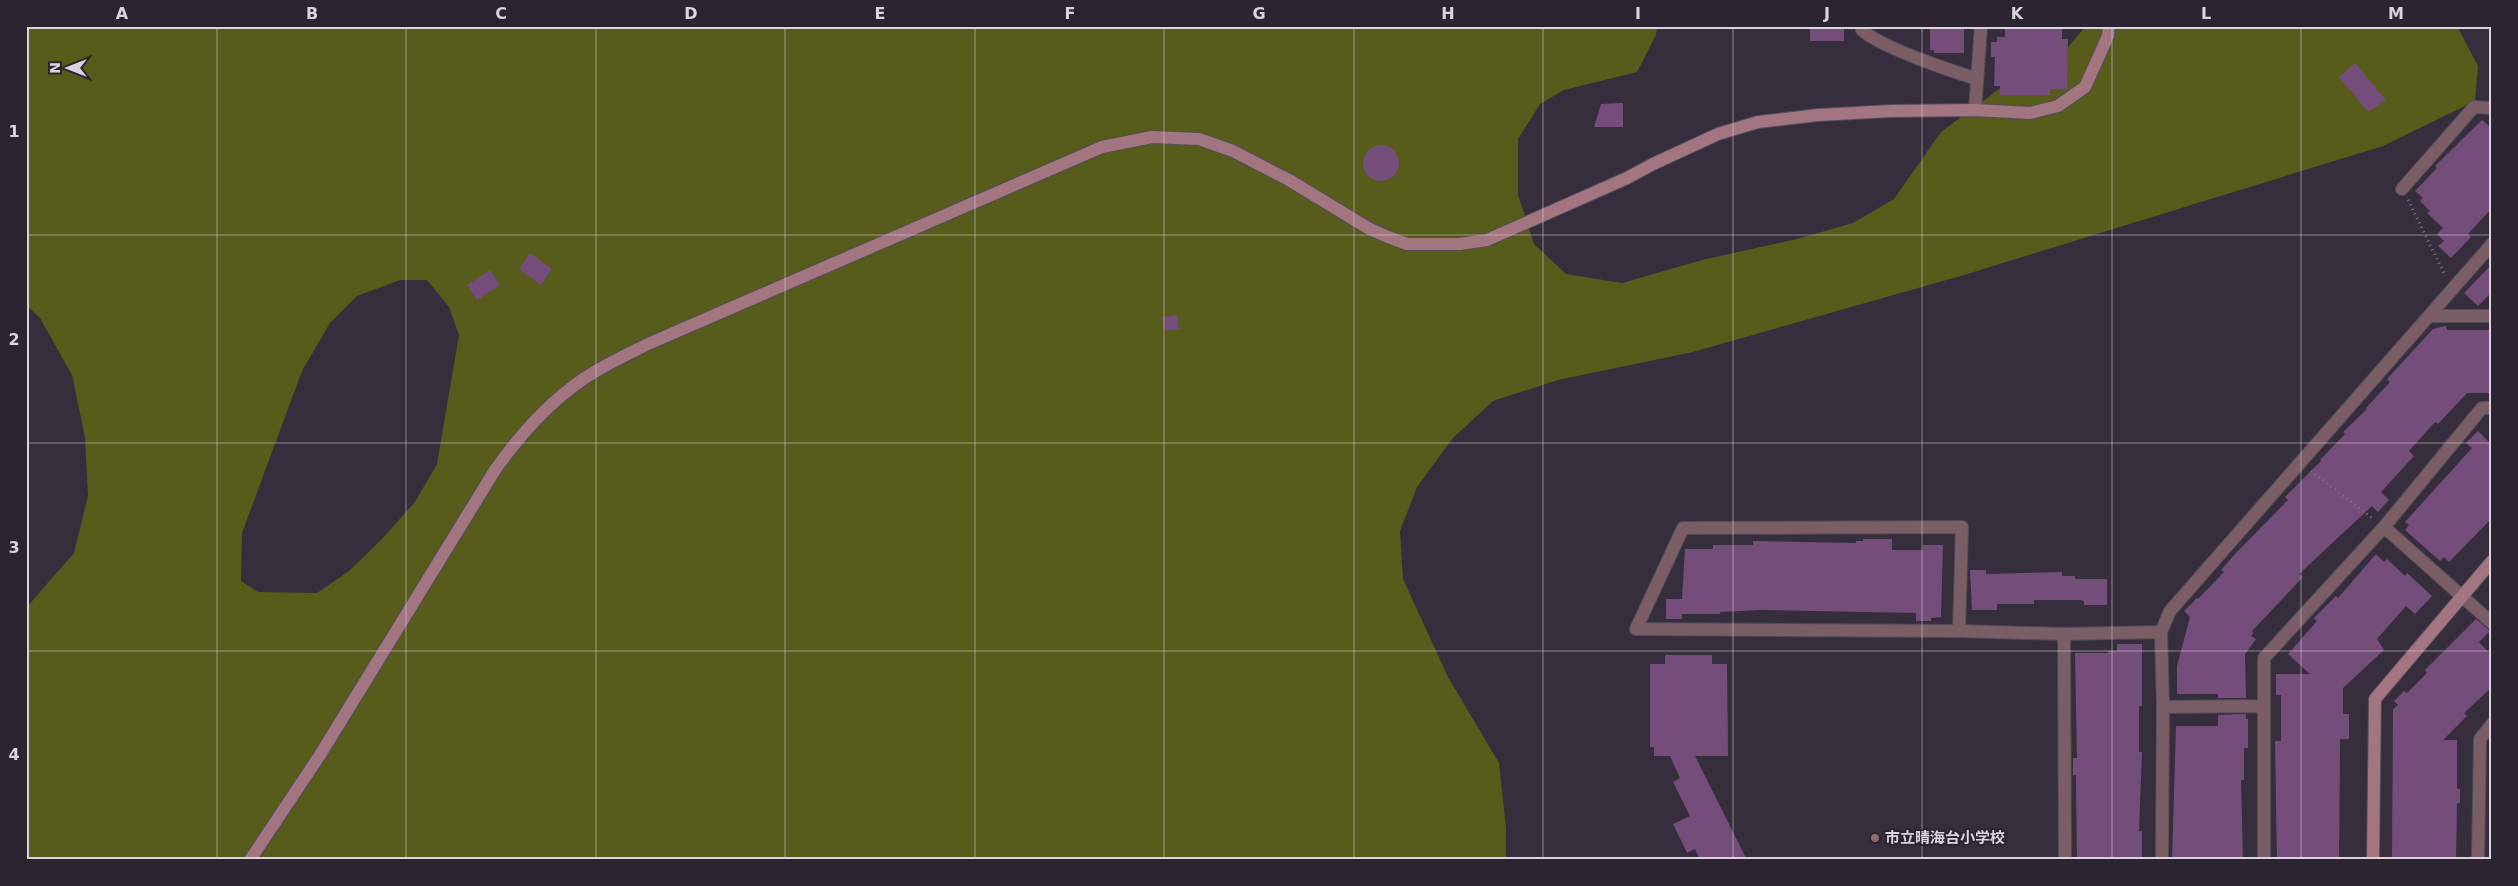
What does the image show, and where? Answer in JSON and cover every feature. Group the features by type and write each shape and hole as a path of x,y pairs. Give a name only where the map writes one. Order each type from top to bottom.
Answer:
{"street":[{"path":"1862,26 1862,30 1867,35 1888,45 1977,80"},
{"path":"1974,110 1981,26"},
{"path":"250,860 320,755 495,470 521,434 552,404 595,371 648,344 913,227 1102,147 1152,137 1198,139 1233,150 1289,180 1368,228 1388,237 1407,244 1460,244 1487,240 1627,178 1718,134 1758,122 1818,115 1974,110 2030,113 2058,106 2085,87 2108,36 2110,26"},
{"path":"2402,189 2474,107 2492,108"},
{"path":"2162,860 2163,707 2161,632 2170,611 2492,244"},
{"path":"2429,316 2492,316"},
{"path":"2264,860 2262,706 2264,658 2384,527 2482,408 2492,408"},
{"path":"1959,631 1962,527 1683,528 1636,629 1959,631 2064,634 2161,632"},
{"path":"2384,527 2492,623"},
{"path":"2373,860 2375,699 2492,561"},
{"path":"2064,634 2065,860"},
{"path":"2163,707 2262,706"},
{"path":"2478,860 2480,739 2492,724"}],"path":[{"path":"2402,189 2452,290"},
{"path":"2301,463 2384,527"}],"green space":[{"path":"26,26 1657,26 1656,35 1637,72 1564,90 1540,104 1518,139 1518,195 1534,244 1566,274 1622,283 1702,260 1797,239 1853,223 1894,199 1941,132 2006,84 2057,60 2086,26 2457,26 2478,66 2475,101 2383,146 1964,275 1693,352 1558,380 1493,401 1452,439 1417,487 1400,531 1403,579 1448,677 1499,763 1506,828 1506,860 26,860 26,608 74,553 88,496 85,437 72,375 40,318 26,305","holes":["400,280 427,280 449,307 459,335 437,464 415,502 382,539 349,571 317,593 258,592 241,581 242,533 302,371 330,323 357,296"]}],"building":[{"path":"1810,26 1844,26 1844,41 1810,41"},
{"path":"1930,26 1964,26 1964,53 1934,53 1934,50 1930,50"},
{"path":"2005,26 2062,26 2062,39 2068,39 2067,89 2050,89 2050,95 2000,95 2000,86 1994,86 1995,57 1991,57 1991,42 1997,42 1997,37 2005,37"},
{"path":"2355,63 2386,100 2368,112 2339,77"},
{"path":"1623,103 1623,127 1594,127 1601,104"},
{"path":"2482,120 2492,129 2492,208 2468,234 2471,237 2451,258 2438,246 2444,241 2437,234 2443,228 2427,213 2430,211 2420,201 2423,198 2415,191 2437,168 2435,166"},
{"path":"1381,145 1394,150 1399,163 1394,176 1381,181 1368,176 1363,163 1368,150"},
{"path":"530,253 552,269 541,285 519,269"},
{"path":"2492,264 2492,292 2478,306 2464,293"},
{"path":"490,270 500,285 477,300 467,285"},
{"path":"1177,315 1179,329 1164,331 1162,317"},
{"path":"2446,326 2447,330 2492,330 2492,393 2467,393 2438,424 2435,422 2409,451 2414,456 2381,492 2389,500 2378,512 2372,506 2299,574 2303,577 2252,631 2254,632 2251,636 2256,639 2245,654 2246,698 2218,698 2218,694 2177,694 2177,666 2190,617 2184,611 2224,572 2221,570 2236,553 2288,500 2285,497 2321,461 2345,434 2343,432 2367,409 2390,382 2387,379 2433,329"},
{"path":"2478,431 2492,445 2492,518 2449,562 2444,557 2440,561 2405,530 2409,525 2405,522 2472,448 2466,443"},
{"path":"1863,539 1892,539 1892,550 1923,550 1923,545 1943,545 1941,617 1931,618 1931,621 1916,621 1916,613 1761,610 1720,612 1720,614 1682,614 1682,619 1666,619 1666,599 1682,599 1685,549 1713,549 1713,545 1753,545 1753,541 1856,543 1856,541 1863,541"},
{"path":"2376,554 2384,562 2387,559 2405,576 2407,573 2432,596 2415,614 2406,606 2377,639 2384,650 2343,688 2343,714 2349,714 2349,739 2340,739 2339,860 2277,860 2275,741 2281,741 2281,695 2276,695 2276,674 2310,674 2288,654 2317,621 2314,618 2336,596 2338,598"},
{"path":"1970,570 1986,570 1986,574 2062,572 2062,576 2075,576 2075,579 2107,579 2107,605 2084,605 2084,601 2080,600 2034,600 2034,604 1997,604 1997,610 1972,610"},
{"path":"2476,619 2490,631 2479,642 2492,656 2492,687 2464,713 2467,716 2443,740 2457,740 2457,789 2460,789 2460,803 2457,803 2456,860 2392,860 2393,709 2398,705 2394,701 2404,691 2407,693 2427,673 2425,670"},
{"path":"2117,644 2142,644 2142,706 2139,706 2139,752 2142,752 2139,831 2142,831 2142,860 2077,860 2076,775 2073,775 2073,758 2077,758 2075,653 2108,653 2108,651 2117,651"},
{"path":"1665,655 1712,655 1712,664 1727,664 1728,756 1695,756 1747,860 1700,860 1695,849 1687,853 1673,824 1690,816 1673,782 1680,778 1670,756 1654,756 1654,747 1650,747 1650,664 1665,664"},
{"path":"2246,714 2246,719 2248,719 2248,748 2244,748 2244,780 2241,780 2243,860 2172,860 2176,726 2218,726 2218,715"}],"place":[{"name":"市立晴海台小学校","path":"1875,838"}]}
